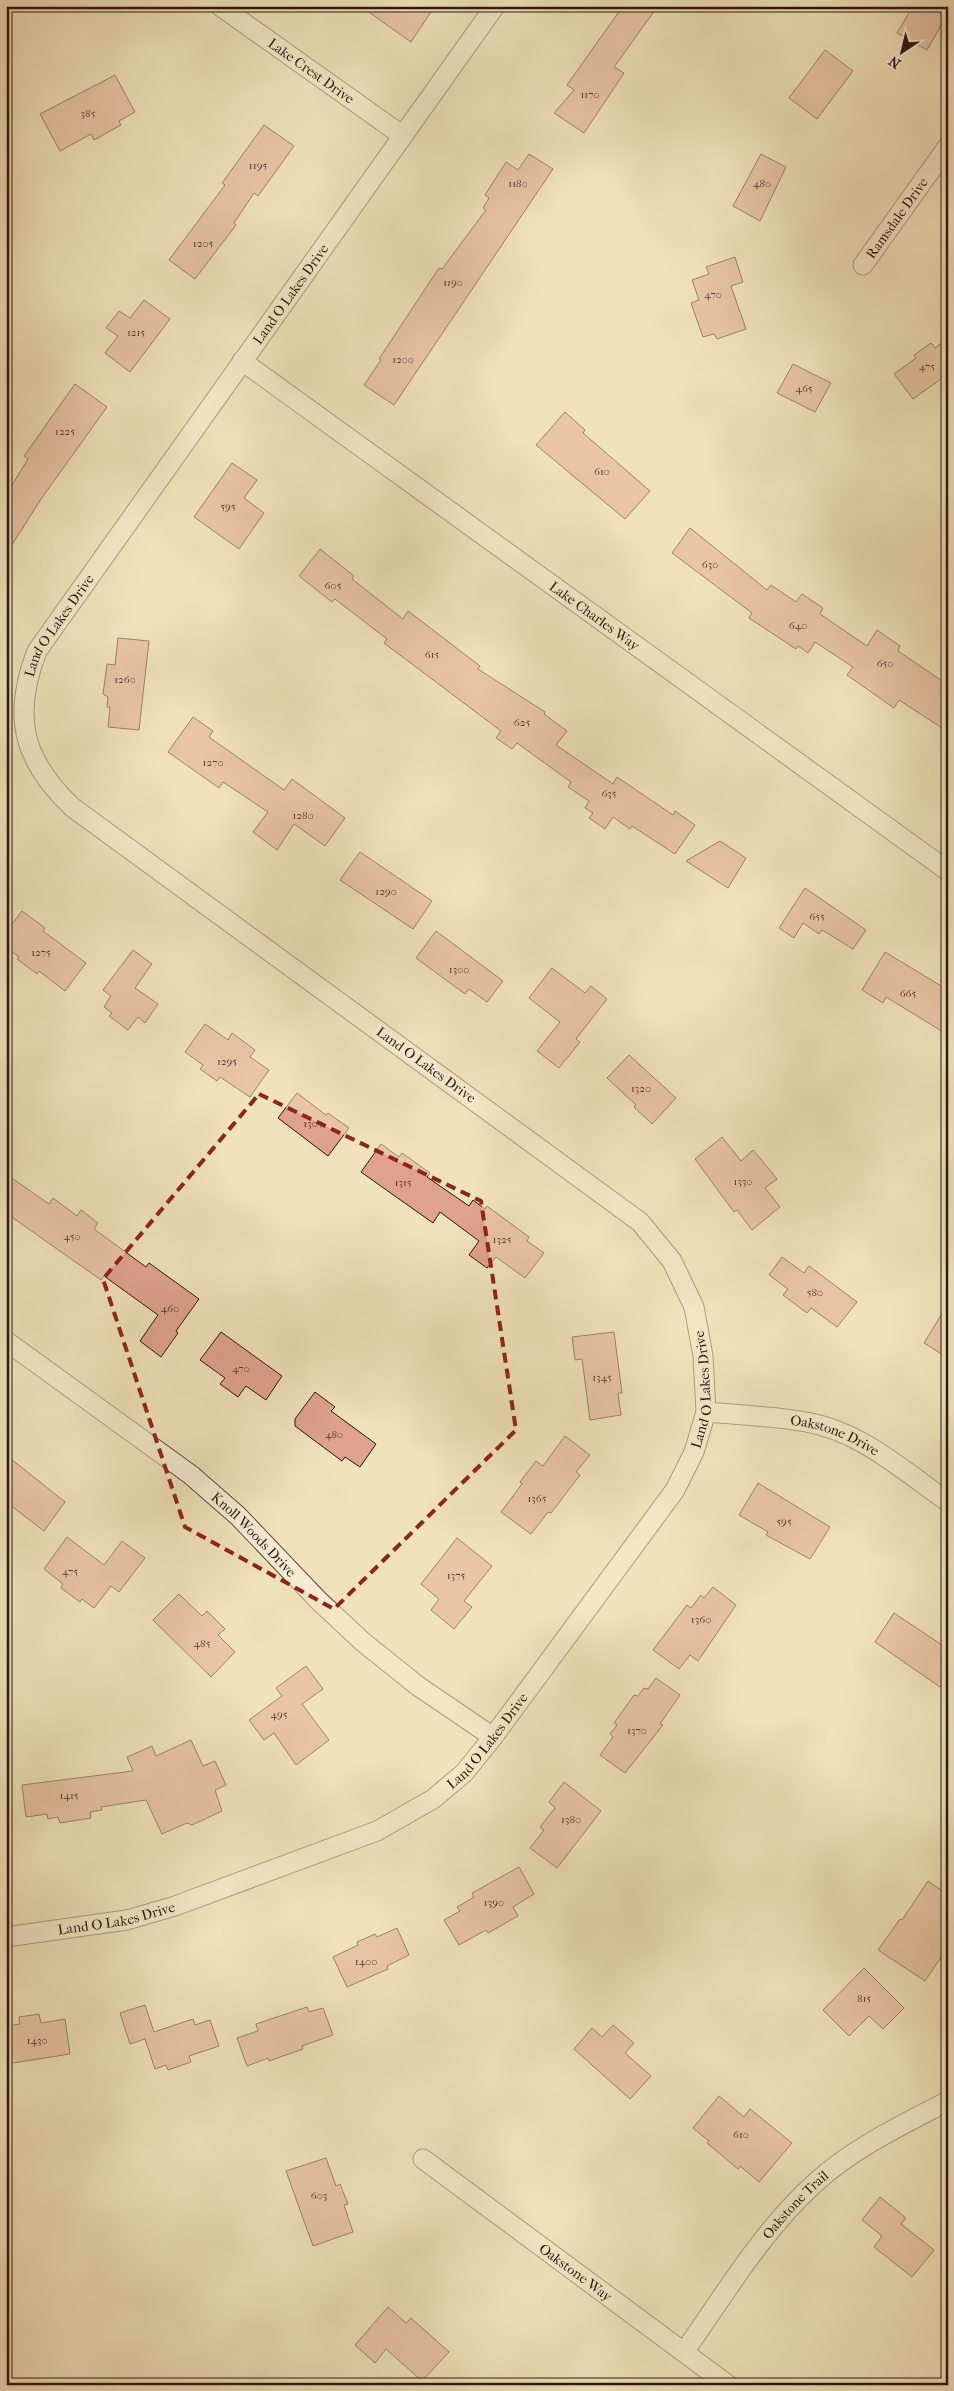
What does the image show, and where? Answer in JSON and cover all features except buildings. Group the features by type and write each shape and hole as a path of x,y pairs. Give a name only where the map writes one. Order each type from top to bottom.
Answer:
{"street":[{"name":"Lake Crest Drive","path":"220,6 403,136"},
{"name":"Land O Lakes Drive","path":"6,1936 127,1920 175,1906 377,1831 433,1799 464,1773 493,1737 674,1490 694,1452 706,1412 703,1356 694,1307 672,1261 640,1222 72,807 51,787 34,759 25,730 23,705 28,675 37,651 495,6"},
{"name":"Ramsdale Drive","path":"862,265 948,146"},
{"name":"Lake Charles Way","path":"242,361 948,871"},
{"name":"Knoll Woods Drive","path":"6,1341 191,1475 238,1516 319,1600 364,1642 418,1686 493,1737"},
{"name":"Oakstone Drive","path":"706,1412 807,1422 840,1432 873,1448 948,1502"},
{"name":"Oakstone Trail","path":"684,2352 767,2234 815,2182 872,2142 948,2101"},
{"name":"Oakstone Way","path":"423,2158 728,2385"}],"highlighted area":[{"path":"259,1094 481,1201 516,1430 334,1609 185,1527 103,1279"}]}
